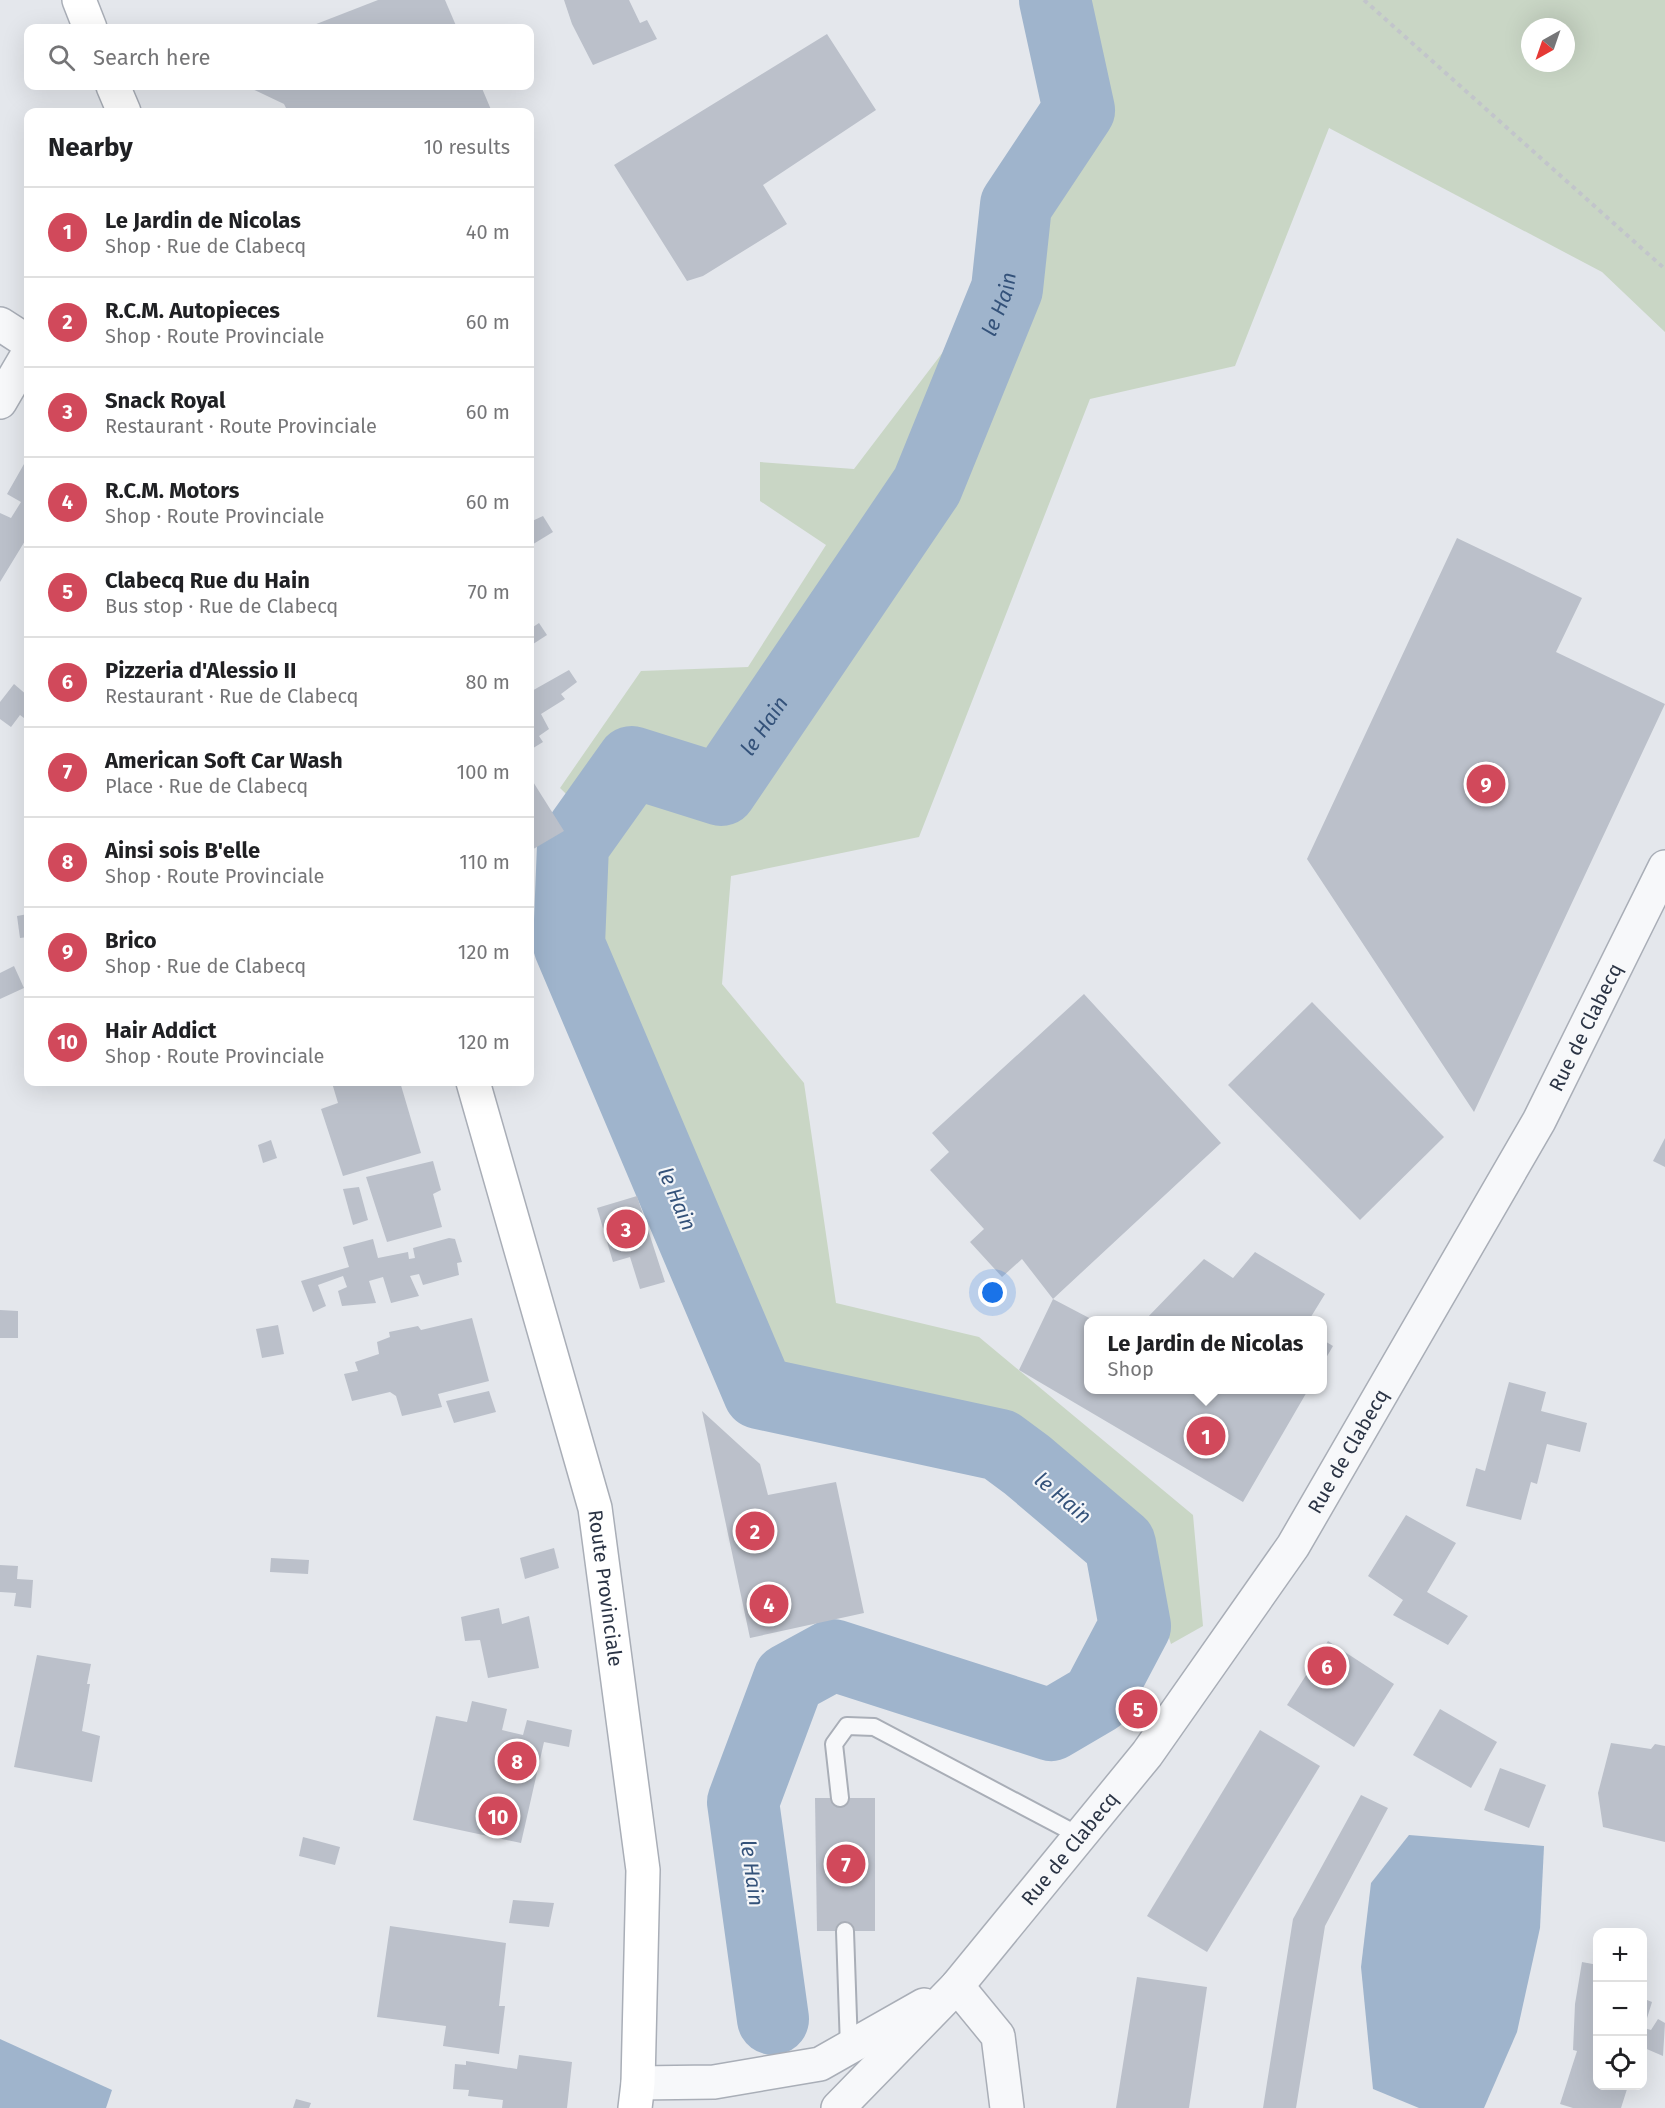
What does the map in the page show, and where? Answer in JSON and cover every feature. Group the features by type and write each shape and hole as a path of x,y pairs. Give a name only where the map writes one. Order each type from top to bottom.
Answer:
{"main road":[{"path":"79,0 88,24"},
{"path":"115,90 122,108"},
{"name":"Route Provinciale","path":"474,1086 596,1508 644,1870 637,2096"}],"street":[{"path":"0,324 24,339"},
{"path":"0,402 24,361"},
{"name":"Rue de Clabecq","path":"838,2108 957,1986 1147,1754 1293,1546 1539,1121 1665,867"},
{"path":"957,1986 998,2036 1007,2108"},
{"name":"Rue de Clabecq","path":"637,2096 820,2064 957,1986"}],"lane":[{"path":"840,1798 834,1744 847,1726 874,1728 1080,1836"},
{"path":"845,1931 849,2047"}],"path":[{"path":"1364,0 1665,269"}],"green space":[{"path":"1084,0 1665,0 1665,332 1602,272 1329,128 1235,366 1090,399 919,837 731,876 722,984 804,1083 836,1303 979,1337 1193,1515 1203,1626 1171,1644 1136,1535 1014,1437 792,1407 705,1272 602,955 605,832 560,788 641,671 748,667 826,545 760,501 760,462 854,469 962,327 1035,292 1024,239 1086,141 1094,56"}],"water":[{"path":"1409,1835 1544,1846 1540,1928 1517,2032 1484,2108 1419,2108 1373,2089 1361,1967 1371,1883"},
{"path":"0,2039 112,2090 106,2108 0,2108"}],"building":[{"path":"378,0 445,0 455,24 316,24"},
{"path":"564,0 629,0 640,23 647,20 657,39 593,65 572,24"},
{"path":"827,34 876,110 763,185 787,224 703,276 687,281 614,165"},
{"path":"254,90 483,90 490,108 286,108 284,104"},
{"path":"24,464 24,543 0,582 0,513 11,518 21,502 7,494"},
{"path":"543,516 553,532 534,544 534,520"},
{"path":"1457,538 1582,598 1556,652 1665,704 1474,1112 1307,859"},
{"path":"539,623 547,635 534,643 534,626"},
{"path":"569,670 577,682 561,694 565,699 541,714 549,729 539,736 543,742 534,748 534,690"},
{"path":"14,684 24,693 24,718 20,715 11,727 0,719 0,702"},
{"path":"534,783 564,831 534,849"},
{"path":"24,915 24,938 20,938 17,916"},
{"path":"14,966 24,988 0,999 0,973"},
{"path":"1084,994 1221,1143 1053,1299 1022,1259 1002,1277 970,1242 984,1229 930,1170 949,1152 932,1133"},
{"path":"1312,1002 1444,1137 1360,1220 1228,1085"},
{"path":"333,1086 401,1086 421,1153 343,1176 321,1109 338,1103"},
{"path":"1665,1138 1665,1167 1653,1161"},
{"path":"271,1140 277,1158 263,1163 258,1145"},
{"path":"433,1161 441,1190 433,1194 442,1227 387,1242 366,1177"},
{"path":"359,1187 368,1220 353,1225 343,1189"},
{"path":"637,1196 665,1282 640,1289 630,1257 613,1262 597,1208"},
{"path":"449,1238 455,1239 462,1262 457,1263 459,1275 423,1285 419,1274 410,1276 419,1296 391,1303 383,1277 369,1281 376,1303 342,1306 338,1291 347,1287 343,1276 318,1285 326,1306 313,1312 301,1281 349,1267 343,1247 373,1239 378,1258 408,1252 409,1259 415,1258 413,1248"},
{"path":"1255,1252 1325,1294 1311,1316 1149,1316 1204,1259 1233,1278"},
{"path":"1053,1299 1085,1316 1084,1394 1306,1394 1243,1502 1019,1370"},
{"path":"0,1310 18,1311 18,1338 0,1338"},
{"path":"472,1318 489,1381 438,1394 442,1407 402,1416 396,1396 390,1392 352,1401 344,1374 358,1371 355,1362 379,1354 377,1342 390,1337 389,1332 418,1326 421,1330"},
{"path":"278,1325 284,1354 262,1358 256,1329"},
{"path":"1327,1342 1333,1346 1327,1356"},
{"path":"1509,1382 1546,1392 1541,1411 1587,1423 1580,1452 1547,1444 1537,1484 1531,1482 1521,1520 1466,1506 1476,1468 1485,1471"},
{"path":"489,1391 496,1412 454,1423 446,1401"},
{"path":"702,1411 760,1464 768,1495 836,1482 864,1613 750,1638"},
{"path":"1406,1515 1456,1543 1427,1592 1468,1616 1448,1645 1393,1615 1403,1600 1368,1576"},
{"path":"554,1548 559,1568 525,1579 520,1558"},
{"path":"271,1558 309,1560 308,1574 270,1572"},
{"path":"0,1565 18,1566 17,1579 33,1580 31,1608 14,1606 16,1593 0,1592"},
{"path":"499,1608 502,1624 529,1616 539,1668 488,1678 480,1640 465,1641 461,1617"},
{"path":"1328,1641 1394,1684 1354,1747 1287,1705"},
{"path":"37,1655 91,1664 82,1731 100,1736 92,1782 14,1767"},
{"path":"472,1701 507,1709 502,1730 523,1735 527,1720 572,1730 569,1747 544,1742 521,1843 413,1820 436,1716 467,1722"},
{"path":"1440,1709 1497,1742 1471,1788 1413,1755"},
{"path":"1260,1730 1320,1766 1207,1952 1147,1916"},
{"path":"1611,1743 1651,1749 1655,1744 1665,1746 1665,1842 1603,1827 1598,1793"},
{"path":"1500,1768 1546,1785 1529,1828 1484,1810"},
{"path":"1361,1795 1388,1808 1325,1926 1296,2108 1263,2108 1293,1919"},
{"path":"815,1798 875,1798 875,1931 817,1931"},
{"path":"303,1837 340,1847 335,1865 299,1856"},
{"path":"513,1900 554,1903 549,1927 509,1923"},
{"path":"390,1926 506,1943 499,2006 505,2006 499,2054 443,2046 446,2026 377,2017"},
{"path":"1582,1962 1593,1964 1593,2090 1627,2090 1621,2108 1573,2108 1560,2104 1577,2051 1573,2050 1575,2004"},
{"path":"1137,1977 1207,1987 1189,2108 1116,2108"},
{"path":"1647,2000 1652,2002 1647,2018"},
{"path":"1658,2019 1665,2023 1663,2056 1647,2049 1647,2029 1651,2030"},
{"path":"519,2055 572,2062 567,2108 502,2108 503,2100 468,2096 469,2090 453,2089 455,2064 466,2065 466,2061 517,2069"},
{"path":"296,2099 311,2103 309,2108 293,2108"}],"waterway":[{"name":"le Hain","path":"773,2019 743,1802 789,1679 833,1655 1051,1725 1097,1698 1135,1626 1120,1544 1000,1445 759,1393 569,945 573,845 632,762 721,790 927,486 1007,289 1016,205 1079,110 1055,0"}],"place":[{"name":"Brico","path":"1486,784"},
{"name":"Snack Royal","path":"626,1229"},
{"name":"Le Jardin de Nicolas","path":"1206,1436"},
{"name":"R.C.M. Autopieces","path":"755,1531"},
{"name":"R.C.M. Motors","path":"769,1604"},
{"name":"Pizzeria d'Alessio II","path":"1327,1666"},
{"name":"Clabecq Rue du Hain","path":"1138,1709"},
{"name":"Ainsi sois B'elle","path":"517,1761"},
{"name":"Hair Addict","path":"498,1816"},
{"name":"American Soft Car Wash","path":"846,1864"}]}
